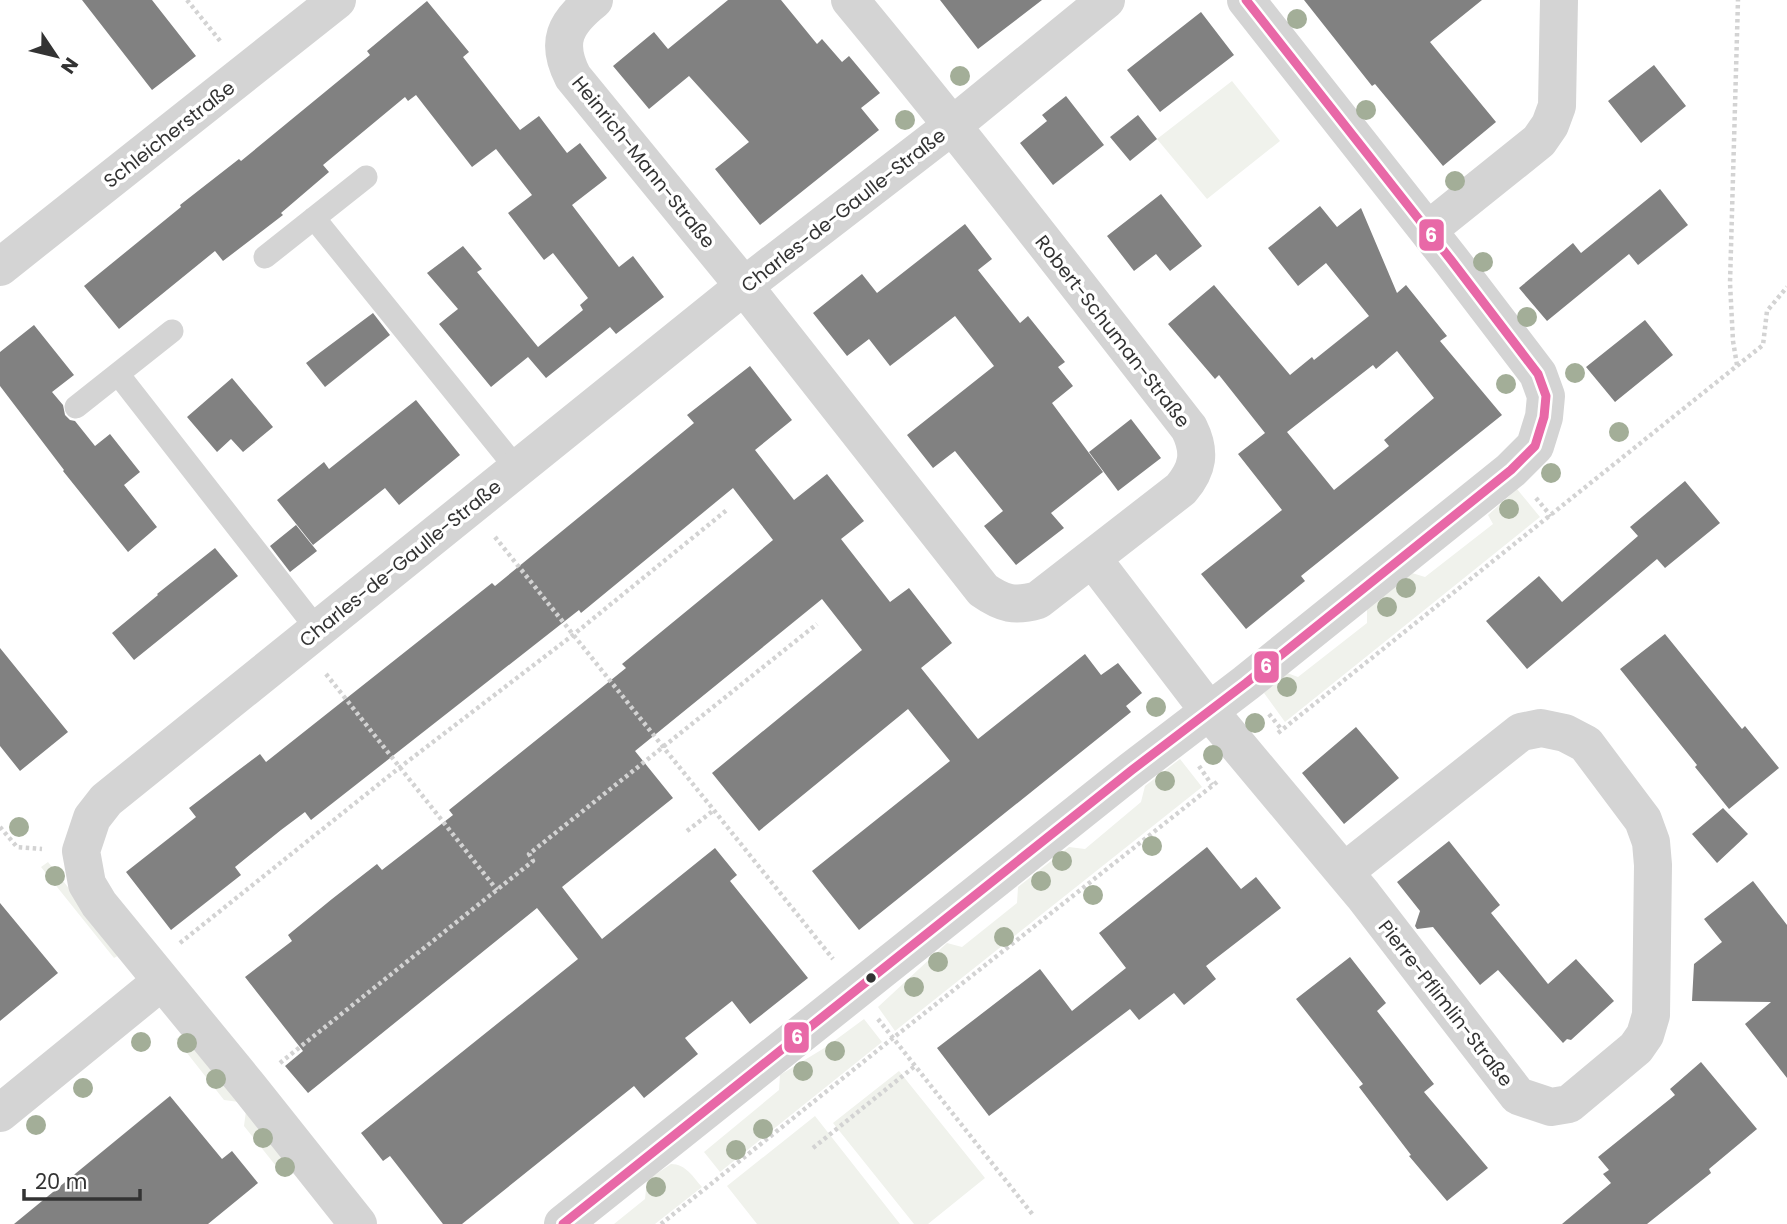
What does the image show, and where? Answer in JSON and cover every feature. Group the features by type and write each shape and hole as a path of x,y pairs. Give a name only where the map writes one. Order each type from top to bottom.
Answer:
{"street":[{"name":"Schleicherstraße","path":"0,267 337,0"},
{"name":"Heinrich-Mann-Straße","path":"594,0 572,19 566,33 566,63 573,77 744,286"},
{"path":"850,0 953,125"},
{"name":"Charles-de-Gaulle-Straße","path":"358,1224 99,904 87,884 82,851 92,818 106,800 281,658 744,286 953,125 1106,0"},
{"path":"563,1224 1511,470 1535,446 1544,417 1546,396 1538,374 1246,0"},
{"path":"1427,230 1539,141 1550,125 1558,106 1559,0"},
{"name":"Robert-Schuman-Straße","path":"744,286 983,590 995,599 1009,604 1038,600 1181,489 1195,467 1195,440 1189,428 953,125"},
{"path":"1092,558 1209,710"},
{"name":"Pierre-Pflimlin-Straße","path":"1209,710 1344,872 1518,1096 1551,1107 1569,1104 1624,1060 1645,1035 1651,1015 1651,842 1643,820 1586,744 1565,733 1541,728 1521,732 1344,872"},
{"path":"0,1113 162,981"}],"lane":[{"path":"265,257 366,177"},
{"path":"314,218 517,469"},
{"path":"76,407 172,331"},
{"path":"118,374 317,629"}],"path":[{"path":"187,0 245,73"},
{"path":"1737,365 1730,283 1738,0"},
{"path":"1272,738 1763,345 1767,311 1787,287"},
{"path":"471,506 841,969"},
{"path":"177,946 399,768 573,635 728,509"},
{"path":"249,1087 533,860 529,854 817,624"},
{"path":"281,658 327,674 496,890"},
{"path":"662,1224 1223,778"},
{"path":"687,831 714,810"},
{"path":"0,827 17,848 82,851"},
{"path":"893,1038 1033,1215"},
{"path":"813,1147 915,1066"}],"shaded area":[{"path":"1232,81 1280,141 1207,199 1157,139"},
{"path":"1517,489 1540,517 1285,722 1264,693 1287,673 1298,677 1367,623 1367,609 1412,573 1425,577 1493,524 1488,515"},
{"path":"1180,759 1202,787 895,1031 878,1007 947,943 962,947 1017,903 1018,887 1069,847 1085,849 1141,802 1145,786"},
{"path":"48,862 121,954 114,958 41,867"},
{"path":"864,1019 882,1042 720,1172 704,1152 779,1090 780,1075 826,1047"},
{"path":"184,1033 239,1102 224,1100 176,1039"},
{"path":"899,1071 985,1178 928,1224 914,1224 833,1123"},
{"path":"246,1111 292,1170 284,1176 244,1126"},
{"path":"815,1116 900,1224 757,1224 727,1186"},
{"path":"671,1164 685,1169 702,1187 655,1224 614,1224 645,1199 647,1180"}],"building":[{"path":"82,0 152,0 196,56 152,90"},
{"path":"728,0 781,0 817,44 822,39 842,62 849,56 880,93 861,108 879,130 760,225 715,169 749,142 689,76 649,109 613,66 654,32 668,49"},
{"path":"940,0 1042,0 978,49"},
{"path":"1304,0 1482,0 1430,42 1496,122 1443,166 1375,84 1372,86"},
{"path":"427,1 469,52 463,57 520,130 539,116 567,153 580,143 607,178 572,205 619,267 633,256 664,297 616,334 610,327 546,378 528,357 491,387 439,324 458,309 427,273 463,246 482,269 477,272 538,347 583,310 580,305 588,298 553,253 544,260 508,213 532,195 496,149 472,167 416,95 408,101 405,97 323,165 329,172 281,213 283,215 223,261 215,251 119,329 84,286 181,207 180,205 239,159 241,161 370,55 367,51"},
{"path":"1201,12 1234,55 1160,112 1127,70"},
{"path":"1654,65 1686,106 1641,143 1608,101"},
{"path":"1066,96 1104,145 1053,185 1020,143 1047,121 1042,115"},
{"path":"1138,115 1157,139 1130,161 1110,137"},
{"path":"1660,189 1688,225 1638,265 1629,254 1547,321 1519,288 1573,243 1581,253"},
{"path":"1161,194 1202,246 1170,271 1156,254 1134,271 1107,236"},
{"path":"1320,206 1337,227 1361,208 1397,293 1406,285 1447,336 1440,341 1502,415 1301,576 1305,581 1246,629 1201,574 1282,510 1238,454 1265,433 1219,375 1215,379 1168,324 1214,285 1290,375 1312,357 1314,360 1369,316 1326,263 1298,286 1268,248","holes":["1397,351 1434,398 1384,440 1389,446 1334,490 1287,432 1373,365 1376,369"]},
{"path":"965,224 992,259 978,270 1020,323 1028,316 1065,362 1058,367 1073,386 1052,403 1103,472 1051,513 1064,528 1016,565 984,526 1003,511 955,451 933,468 907,435 994,366 955,316 890,366 869,339 847,356 813,313 862,274 877,293"},
{"path":"373,313 390,335 325,387 306,363"},
{"path":"1645,320 1673,355 1615,402 1586,367"},
{"path":"34,325 74,375 52,392 63,405 65,415 75,421 95,446 110,434 140,472 124,485 157,527 128,552 0,386 0,352"},
{"path":"750,366 792,420 755,450 794,500 827,474 864,521 841,539 890,602 909,588 952,643 921,668 978,739 1085,654 1101,675 1118,663 1142,693 1126,706 1131,712 859,930 812,871 950,761 908,709 759,831 712,773 862,650 822,599 635,751 673,798 562,887 602,939 715,848 737,875 730,881 808,978 750,1024 732,1001 685,1038 698,1054 644,1098 634,1086 462,1224 443,1224 390,1156 383,1161 361,1133 578,959 537,908 308,1093 285,1066 303,1051 245,977 292,941 288,935 332,899 377,864 382,870 453,815 449,810 626,668 622,664 773,540 733,488 581,613 579,610 311,820 305,812 281,830 235,867 241,875 171,930 126,872 196,817 189,808 260,754 266,762 492,583 495,586 694,423 687,415"},
{"path":"232,378 273,427 243,452 231,439 217,452 187,417"},
{"path":"416,400 460,455 399,505 385,488 313,545 277,500 324,462 329,469"},
{"path":"1131,419 1161,458 1118,491 1089,452"},
{"path":"1685,481 1720,523 1665,568 1657,559 1527,669 1486,621 1539,576 1562,602 1638,536 1630,527"},
{"path":"296,525 317,551 290,572 270,546"},
{"path":"215,548 238,576 134,660 112,633"},
{"path":"1665,634 1742,729 1745,726 1779,768 1729,809 1620,669"},
{"path":"0,648 68,732 20,771 0,746"},
{"path":"1356,727 1399,778 1344,824 1302,773"},
{"path":"1723,808 1748,834 1717,863 1692,834"},
{"path":"1449,841 1500,905 1491,913 1548,984 1576,959 1614,1001 1571,1040 1567,1039 1563,1043 1498,970 1480,985 1433,927 1417,929 1415,926 1420,911 1397,882"},
{"path":"1207,847 1241,889 1256,877 1281,908 1206,966 1216,979 1184,1005 1174,993 1139,1020 1130,1009 989,1116 937,1048 1040,969 1072,1011 1126,968 1099,933"},
{"path":"1753,881 1787,925 1787,1078 1745,1024 1771,1002 1692,1001 1694,964 1722,942 1704,919"},
{"path":"0,903 58,973 0,1021"},
{"path":"1350,957 1386,1003 1377,1011 1434,1084 1424,1092 1488,1168 1447,1201 1409,1156 1411,1155 1359,1087 1363,1084 1296,999"},
{"path":"1701,1062 1757,1129 1709,1169 1711,1173 1647,1224 1562,1224 1611,1183 1603,1174 1609,1170 1598,1157 1675,1095 1670,1089"},
{"path":"170,1096 222,1159 232,1151 258,1183 208,1224 14,1224"}],"transit line":[{"name":"6","path":"563,1224 1132,770 1246,683 1511,470 1535,446 1544,417 1546,396 1538,374 1246,0"}]}
